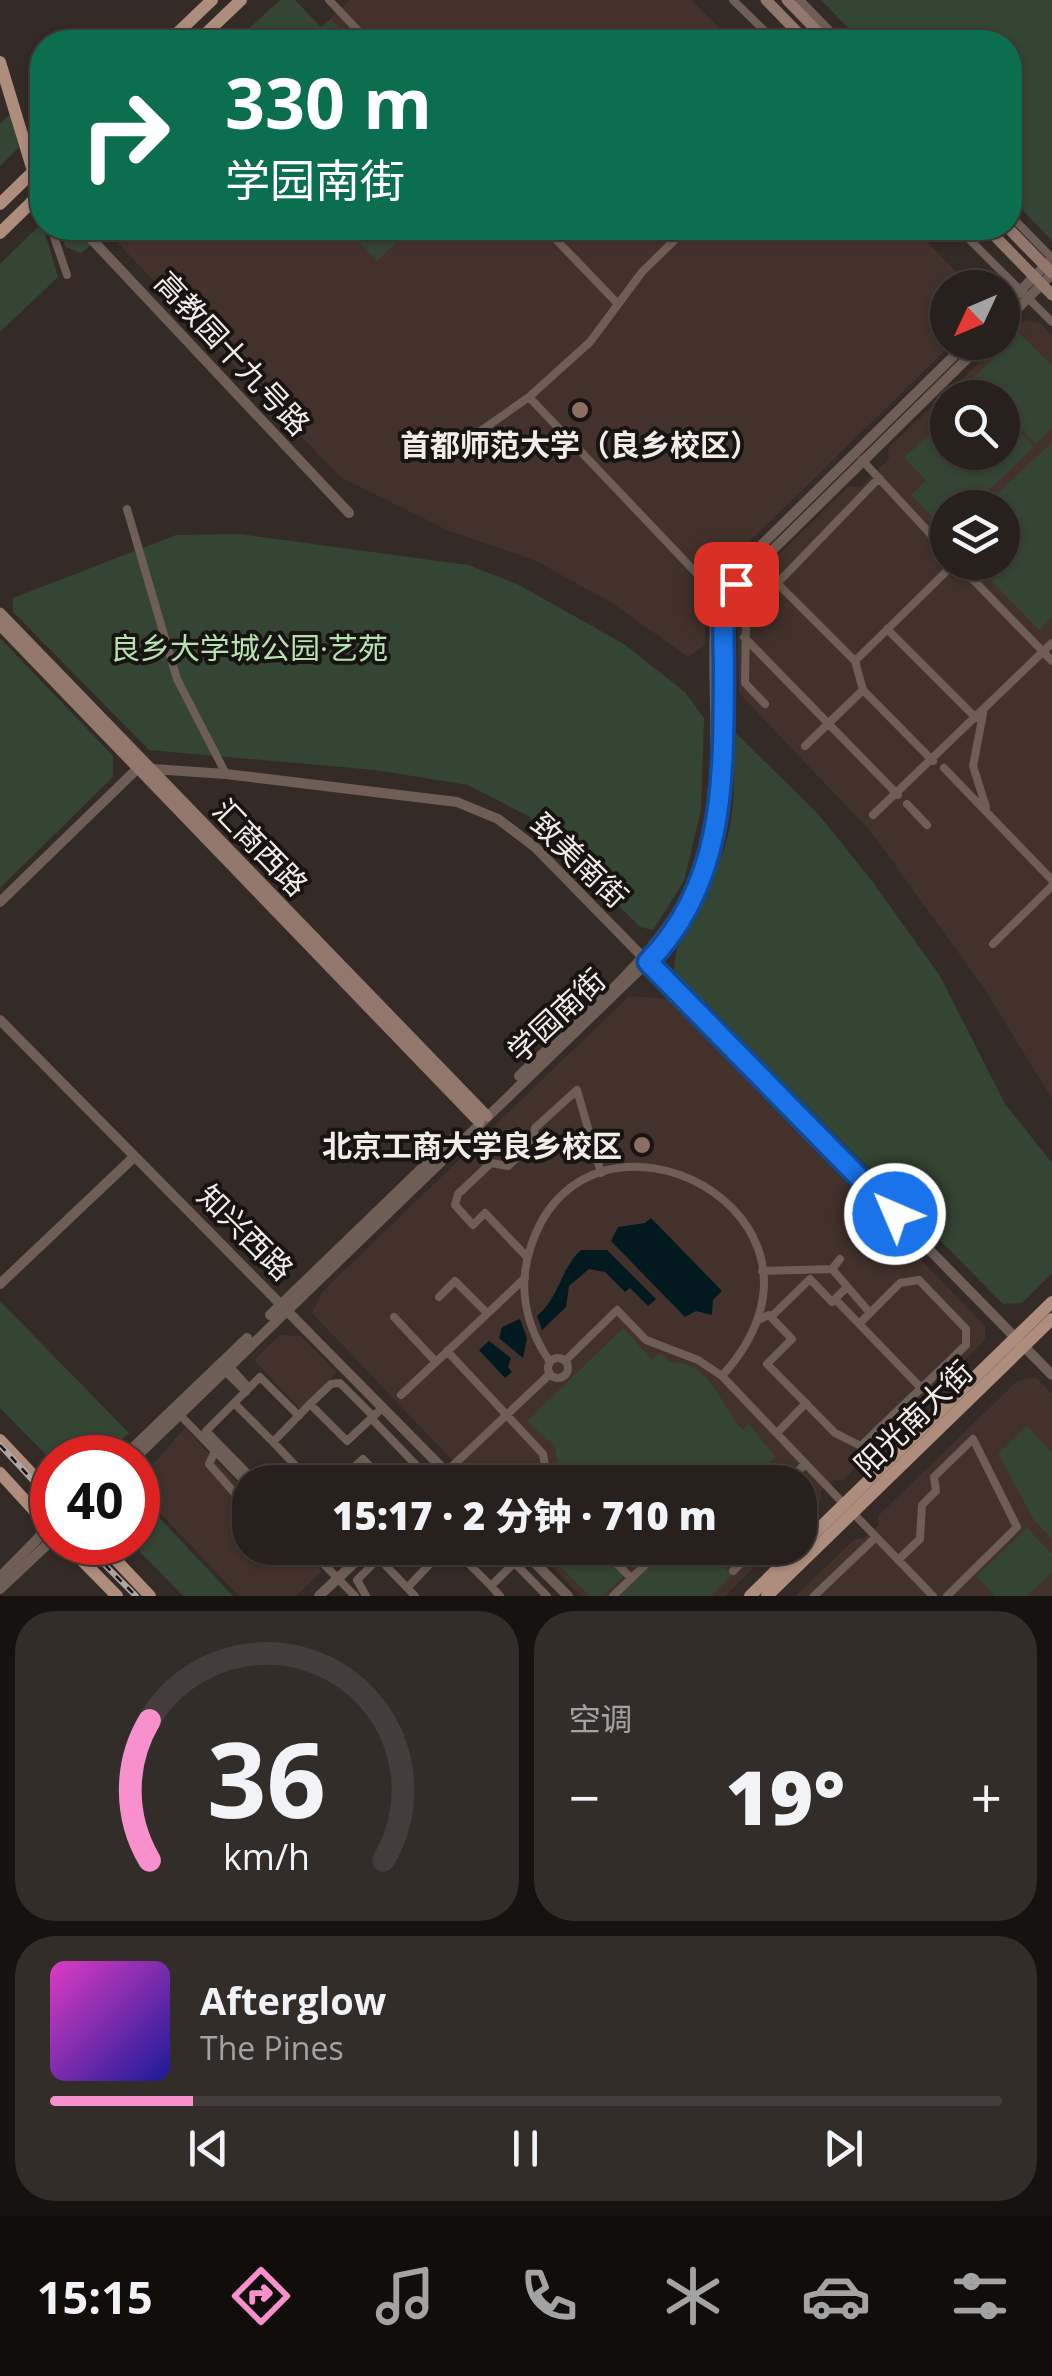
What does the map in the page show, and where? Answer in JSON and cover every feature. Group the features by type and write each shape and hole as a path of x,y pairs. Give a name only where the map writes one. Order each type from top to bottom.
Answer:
{"main road":[{"path":"181,30 212,0"},
{"path":"210,30 241,0"},
{"path":"766,0 796,30"},
{"path":"787,0 816,30"},
{"path":"0,62 30,145"},
{"path":"0,204 30,175"},
{"path":"0,233 30,207"},
{"path":"999,240 1052,295"},
{"path":"1022,240 1051,266"},
{"name":"汇商西路","path":"0,613 481,1117"},
{"name":"汇商西路","path":"0,625 143,767"},
{"name":"阳光南大街","path":"767,1596 848,1508 1020,1341 1052,1302"},
{"name":"阳光南大街","path":"1020,1341 1052,1318"},
{"path":"0,1440 30,1472"},
{"path":"0,1473 30,1506"},
{"name":"阳光南大街","path":"817,1533 848,1508"},
{"path":"87,1565 118,1596"},
{"path":"120,1565 150,1596"},
{"name":"阳光南大街","path":"750,1596 782,1565"}],"street":[{"path":"329,0 358,30"},
{"path":"734,0 764,30"},
{"path":"800,0 829,30"},
{"path":"1020,301 1051,266 1022,230"},
{"path":"55,240 67,275"},
{"name":"高教园十九号路","path":"91,240 349,512"},
{"path":"557,240 618,304"},
{"path":"460,446 529,397 590,342 642,272 675,240"},
{"path":"970,240 1052,322"},
{"path":"1020,298 1025,295"},
{"path":"722,599 738,566 950,360"},
{"path":"722,599 965,360"},
{"path":"529,397 722,599"},
{"path":"862,460 930,533"},
{"path":"765,704 746,683 746,625 776,582 879,478"},
{"path":"126,508 177,679 226,774"},
{"path":"854,661 937,580"},
{"path":"973,580 1052,661"},
{"path":"776,582 854,661 863,690 933,761"},
{"name":"学园南街","path":"147,1435 646,959 689,908 716,836 722,785 722,599"},
{"path":"887,629 976,718"},
{"path":"744,637 898,795"},
{"path":"873,816 1052,643"},
{"path":"806,746 863,690"},
{"path":"984,710 974,766 988,814"},
{"path":"0,902 143,767"},
{"name":"致美南街","path":"143,767 457,802 498,819 535,846 1052,1375"},
{"path":"944,768 1052,883 992,944"},
{"path":"907,804 926,825"},
{"name":"知兴西路","path":"0,1020 439,1465"},
{"path":"527,1257 485,1213 473,1225 454,1205 458,1194 491,1163 508,1166 532,1143 535,1128 577,1090 601,1173"},
{"path":"0,1284 134,1157"},
{"path":"454,1465 550,1374 550,1362 527,1316 527,1257 550,1211 563,1196 601,1173 661,1168 708,1186 744,1222 762,1271 758,1320 744,1350 722,1376"},
{"path":"762,1271 832,1269 840,1259"},
{"path":"832,1269 870,1312"},
{"path":"401,1395 525,1277"},
{"path":"758,1320 771,1318 810,1279 832,1302 846,1288"},
{"path":"771,1318 792,1339 767,1364 835,1433 861,1446 966,1344 966,1328 919,1280 900,1283 859,1324"},
{"path":"438,1297 455,1281 487,1314"},
{"path":"836,1299 922,1389"},
{"name":"学园南街","path":"158,1435 285,1306"},
{"path":"550,1362 566,1360 618,1310 646,1340 698,1360 722,1376 934,1596"},
{"path":"394,1317 436,1362"},
{"path":"447,1351 543,1454 545,1465"},
{"path":"550,1374 565,1376 566,1360"},
{"path":"226,1368 248,1390"},
{"path":"239,1465 206,1431 260,1377 299,1416"},
{"path":"273,1442 330,1384 340,1383 374,1415 416,1465"},
{"path":"776,1433 806,1403"},
{"path":"234,1404 295,1465"},
{"path":"310,1404 369,1465"},
{"path":"179,1414 232,1468"},
{"path":"347,1441 374,1415"},
{"path":"898,1560 920,1539 922,1505 936,1491 934,1476 973,1439 1016,1528 948,1596"},
{"path":"215,1451 209,1464 232,1490"},
{"path":"356,1465 363,1459"},
{"path":"814,1596 876,1537"},
{"path":"0,1577 30,1550"},
{"path":"0,1588 30,1555"},
{"path":"325,1565 351,1595"},
{"path":"319,1596 351,1565"},
{"path":"366,1596 357,1580 372,1565"},
{"path":"386,1565 415,1596"},
{"path":"408,1586 430,1565"},
{"path":"467,1565 500,1596"},
{"path":"491,1586 510,1565"},
{"path":"525,1565 547,1596"},
{"path":"529,1565 568,1596"},
{"path":"618,1565 631,1578"},
{"path":"613,1596 645,1565"},
{"path":"733,1571 739,1565"}],"shaded area":[{"path":"350,0 691,0 721,30 318,30"},
{"name":"首都师范大学（良乡校区）","path":"115,240 925,240 954,270 930,270 930,360 936,360 717,573 706,600 705,645 688,657 612,603 536,561 447,530 340,477"},
{"path":"1025,320 1040,323 1052,335 1052,1099 984,988 871,832 739,693 737,613 746,586 849,486 860,487 889,459 888,448 930,409 930,470 1020,470 1020,380 961,380 982,360 1020,360 1020,325"},
{"name":"北京工商大学良乡校区","path":"629,996 669,999 985,1326 985,1340 842,1481 833,1480 821,1491 817,1505 817,1465 457,1465 312,1313 323,1291"},
{"path":"280,1335 301,1336 337,1372 300,1409 254,1360"},
{"path":"1036,1377 1052,1394 1052,1596 795,1596 855,1539 863,1539 879,1525 878,1516 1017,1381"},
{"path":"185,1428 232,1477 232,1565 316,1565 322,1571 296,1596 239,1596 160,1513 160,1456"},
{"path":"551,1565 757,1565 725,1596 581,1596"}],"green space":[{"path":"280,0 295,0 321,27 331,19 342,30 247,30"},
{"path":"821,0 1052,0 1052,241 1022,210 1022,30 850,30"},
{"path":"10,114 19,147 0,166 0,124"},
{"path":"30,235 30,240 47,240 58,277 0,332 0,264"},
{"path":"64,240 96,240 81,253 65,247"},
{"path":"357,240 399,240 377,261"},
{"path":"1020,334 1052,366 1052,428 1035,444 1020,428 1020,380 972,379 991,360 1020,360"},
{"path":"1020,432 1034,447 1020,460"},
{"path":"930,434 930,470 1010,470 989,490 930,490 930,515 911,495 926,480 904,458"},
{"path":"1052,442 1052,617 1039,630 990,580 1020,580 1020,490 1001,490"},
{"name":"良乡大学城公园·艺苑","path":"240,534 468,565 517,584 624,644 685,692 704,718 701,810 684,881 653,930 640,927 528,816 468,785 375,770 149,750 13,612 13,598 176,535"},
{"path":"0,638 113,756 113,777 0,888"},
{"path":"735,732 819,815 872,881 940,976 1005,1104 1052,1163 1052,1273 1022,1303 1003,1304 674,972 686,925 718,865 728,835 733,806"},
{"path":"0,1301 129,1433 30,1435 30,1439 0,1408"},
{"path":"623,1328 652,1360 661,1353 669,1362 683,1363 705,1376 743,1430 749,1424 775,1457 766,1465 558,1465 555,1447 527,1421"},
{"path":"1027,1426 1052,1453 1052,1539 1034,1520 998,1453"},
{"path":"160,1518 233,1596 183,1596 153,1565 160,1565"},
{"path":"1027,1528 1052,1554 1052,1572 1027,1596 995,1596 976,1576"},
{"path":"559,1565 613,1565 624,1576 603,1596 590,1596"},
{"path":"652,1565 722,1565 732,1575 711,1596 620,1596"}],"water":[{"path":"651,1218 722,1291 713,1300 712,1315 696,1311 685,1317 611,1241 618,1227 645,1223"},
{"path":"581,1250 607,1250 656,1299 648,1306 630,1288 625,1292 605,1272 589,1269 569,1286 566,1307 542,1330 537,1316"},
{"path":"520,1319 527,1338 523,1358 499,1338 502,1327"},
{"path":"489,1341 511,1358 508,1367 512,1372 505,1378 479,1350"}],"railway":[{"path":"0,1445 30,1477"},
{"path":"105,1565 136,1596"}],"place":[{"name":"首都师范大学（良乡校区）","path":"580,410"},
{"name":"北京工商大学良乡校区","path":"642,1145"}],"route":[{"path":"736,584 725,613 722,785 714,843 689,908 648,962 895,1214"}]}
